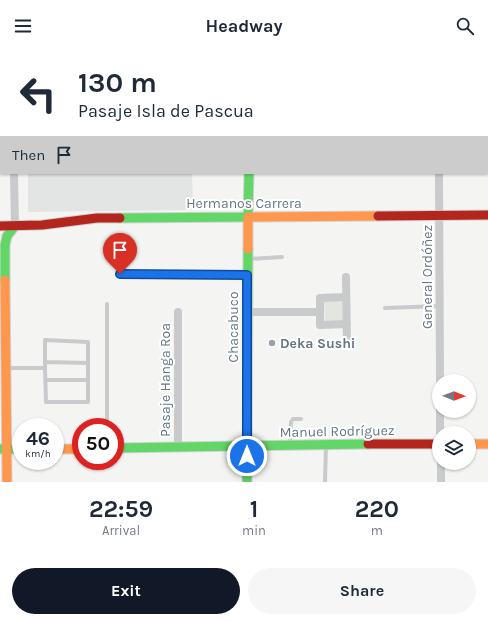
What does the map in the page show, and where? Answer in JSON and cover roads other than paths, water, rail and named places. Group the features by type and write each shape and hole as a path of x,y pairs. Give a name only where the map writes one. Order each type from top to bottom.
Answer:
{"main road":[{"name":"Chacabuco","path":"247,482 247,275 249,174"},
{"name":"Hermanos Carrera","path":"0,226 42,226 97,218 488,214"},
{"path":"7,482 3,449 6,368 3,336 6,245 7,236 15,226"},
{"name":"Manuel Rodríguez","path":"124,448 326,444 432,444"},
{"path":"476,444 488,444"}],"street":[{"path":"14,174 15,226"},
{"name":"General Ordóñez","path":"439,174 440,374"},
{"path":"120,274 247,275"},
{"path":"346,277 347,344"},
{"path":"346,297 320,298 320,324 347,324"},
{"name":"Pasaje Hanga Roa","path":"178,312 178,448"},
{"path":"247,312 320,312"},
{"path":"440,470 441,482"}],"lane":[{"path":"248,259 282,257"},
{"path":"107,304 107,418"},
{"path":"385,308 440,306"},
{"path":"45,340 88,342 88,363 88,402 46,402 45,340"},
{"path":"45,362 88,363"},
{"path":"6,368 45,368"},
{"path":"45,380 88,380"},
{"path":"290,445 291,422 293,419 301,419"},
{"path":"325,482 326,444"}],"place":[{"name":"Deka Sushi","path":"272,343"}]}
